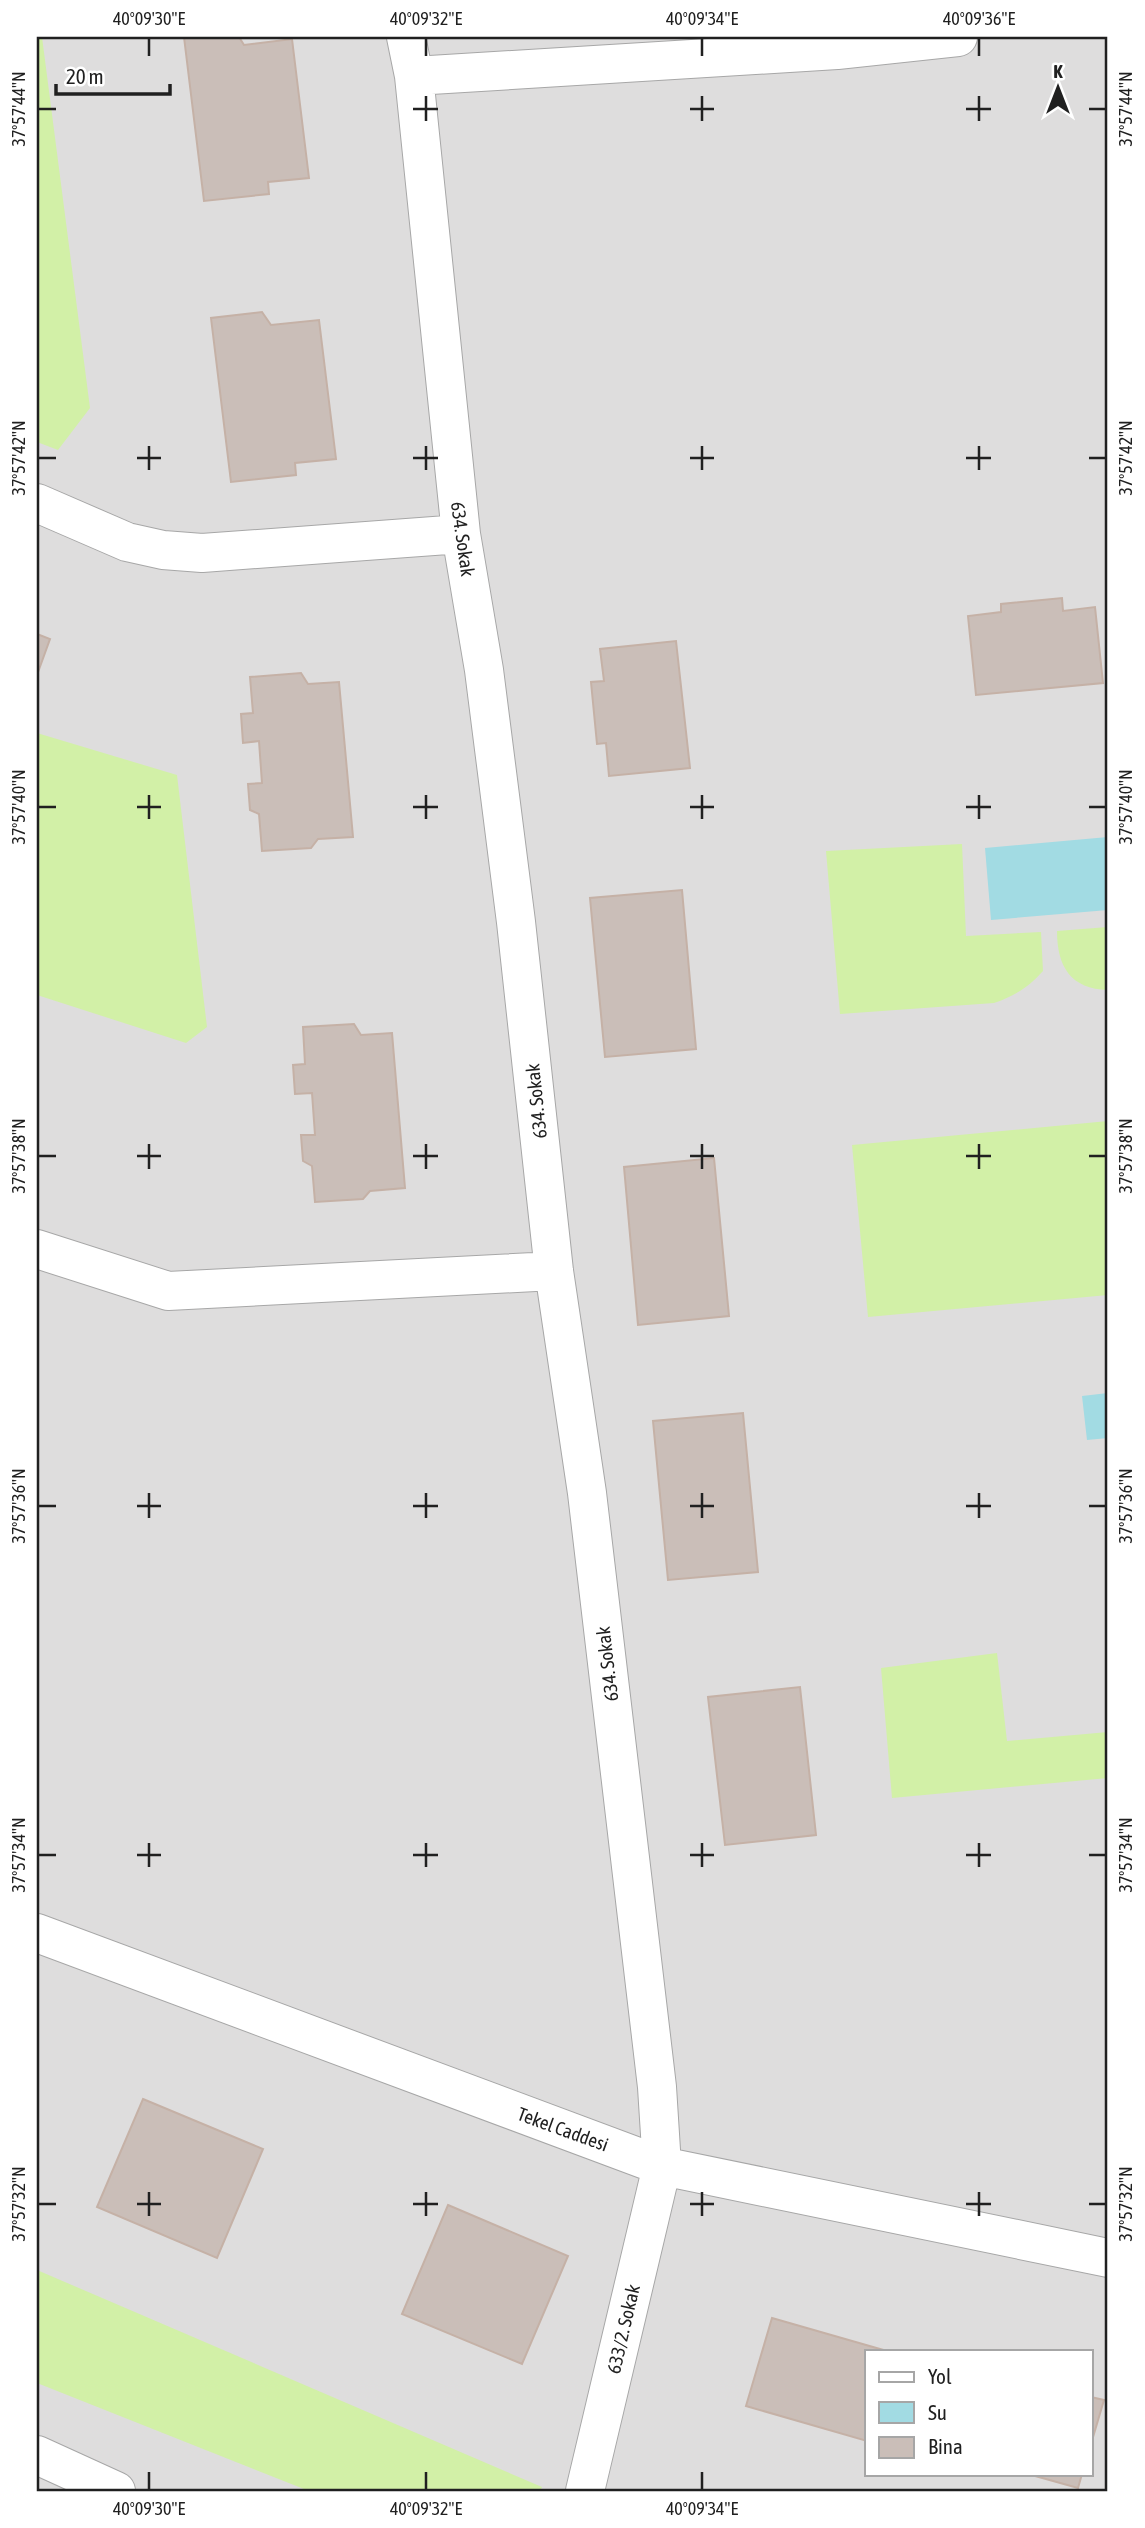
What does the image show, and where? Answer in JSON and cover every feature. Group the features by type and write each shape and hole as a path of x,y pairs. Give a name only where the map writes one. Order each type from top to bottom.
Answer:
{"street":[{"name":"634. Sokak","path":"406,37 414,76 461,534 486,683 554,1271 587,1493 657,2087 662,2166"},
{"path":"414,76 837,50 958,37"},
{"path":"37,503 127,542 163,550 202,553 461,534"},
{"path":"37,1249 168,1291 554,1271"},
{"name":"Tekel Caddesi","path":"37,1933 662,2166 1108,2258"},
{"name":"633/2. Sokak","path":"585,2491 662,2166"},
{"path":"37,2455 116,2491"}],"shaded area":[{"path":"37,37 1108,37 1108,2491 37,2491"}],"green space":[{"path":"37,37 42,37 90,408 58,450 37,442"},
{"path":"37,733 177,775 207,1027 186,1043 37,995"},
{"path":"962,844 966,936 1041,932 1043,971 1020,991 994,1003 840,1014 826,851"},
{"path":"1108,927 1108,990 1095,989 1076,980 1063,965 1057,931"},
{"path":"1108,1121 1108,1295 868,1317 852,1145"},
{"path":"997,1653 1007,1741 1108,1732 1108,1778 892,1798 881,1668"},
{"path":"37,2270 542,2487 540,2491 309,2491 37,2383"}],"water":[{"path":"1108,837 1108,910 991,920 985,848"},
{"path":"1108,1393 1108,1438 1087,1440 1082,1396"}],"building":[{"path":"184,37 239,37 244,45 292,39 309,178 268,182 269,194 204,201"},
{"path":"262,312 271,325 319,320 336,459 295,463 296,475 231,482 211,318"},
{"path":"1062,598 1063,611 1095,607 1103,683 976,695 968,616 1001,612 1001,604"},
{"path":"37,634 50,639 37,675"},
{"path":"676,641 690,768 609,776 606,743 597,744 591,682 604,681 600,649"},
{"path":"301,673 308,684 339,682 353,837 318,839 311,848 262,851 259,814 250,810 248,784 262,783 259,741 243,743 241,714 253,713 250,677"},
{"path":"682,890 696,1049 605,1057 590,898"},
{"path":"354,1024 361,1035 392,1033 405,1188 370,1191 363,1199 315,1202 312,1166 303,1161 301,1135 315,1135 312,1093 295,1094 293,1065 305,1064 303,1027"},
{"path":"714,1158 729,1316 638,1325 624,1167"},
{"path":"743,1413 758,1572 668,1580 653,1421"},
{"path":"800,1687 816,1835 725,1845 708,1697"},
{"path":"143,2099 263,2149 217,2258 97,2207"},
{"path":"448,2205 568,2256 522,2364 402,2314"},
{"path":"772,2318 884,2350 865,2350 865,2440 746,2406"},
{"path":"1092,2397 1104,2400 1092,2441"},
{"path":"1035,2476 1081,2476 1078,2488"}]}
